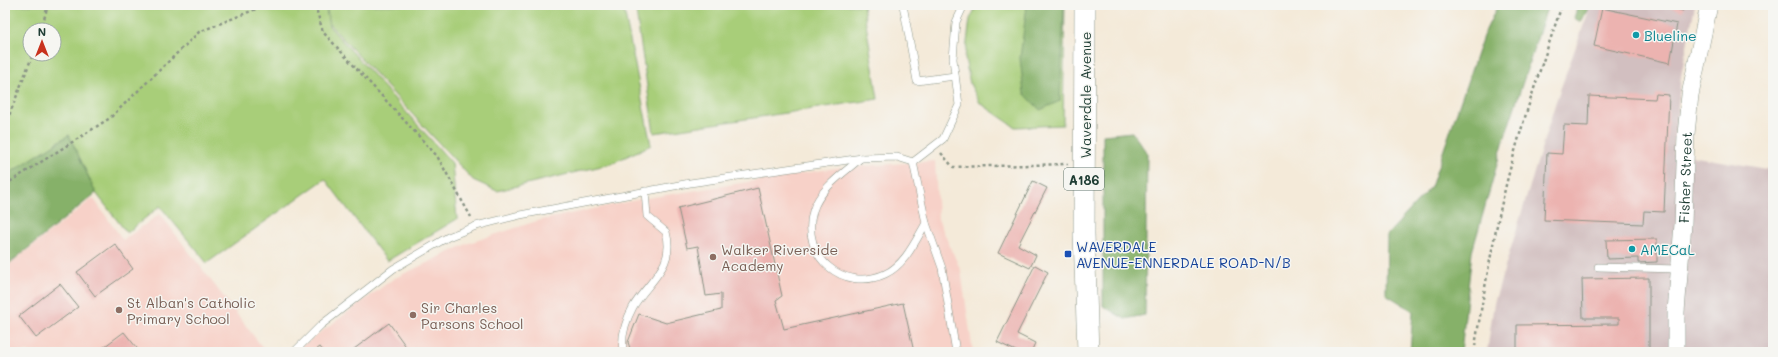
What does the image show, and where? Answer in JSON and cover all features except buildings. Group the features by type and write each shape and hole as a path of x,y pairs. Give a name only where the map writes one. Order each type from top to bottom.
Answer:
{"main road":[{"name":"Waverdale Avenue","path":"1085,5 1084,234 1088,352"}],"street":[{"name":"Fisher Street","path":"1676,352 1676,312 1683,224 1686,134 1690,95 1709,5"}],"lane":[{"path":"903,5 917,81 955,76"},
{"path":"913,162 943,139 959,105 954,59 956,22 964,5"},
{"path":"294,352 321,325 393,269 442,240 476,226 520,215 645,191 862,158 897,157 913,162"},
{"path":"862,158 830,185 819,198 813,211 811,228 814,246 822,261 834,272 856,279 870,278 886,274 906,255 926,222"},
{"path":"913,162 926,222 942,268 956,352"},
{"path":"623,352 624,330 633,307 653,283 664,264 668,250 666,232 647,216 645,191"},
{"path":"1598,267 1679,269"}],"path":[{"path":"43,22 48,5"},
{"path":"5,185 110,118 200,32 266,5"},
{"path":"315,5 323,32 437,156 476,226"},
{"path":"1474,352 1486,280 1509,174 1533,89 1562,5"},
{"path":"5,126 30,62"},
{"path":"935,146 953,166 1084,164"}],"shaded area":[{"path":"1591,5 1695,5 1681,76 1673,153 1773,170 1773,352 1487,352 1494,303 1556,101"},
{"name":"Walker Riverside Academy","path":"935,161 938,219 961,271 973,352 294,352 393,279 469,243 537,221 641,199 836,168"},
{"name":"St Alban's Catholic Primary School","path":"93,198 123,240 160,214 266,352 5,352 5,268"}],"green space":[{"path":"5,5 325,5 329,26 452,163 457,219 387,261 325,179 207,263 160,206 127,233 96,193 69,135 5,176"},
{"path":"326,5 623,5 651,145 610,164 497,191 473,180 330,25"},
{"path":"635,5 863,5 878,99 654,133"},
{"path":"977,5 1065,5 1063,125 1015,127 980,103 970,84 965,58 970,19"},
{"path":"1027,5 1064,5 1060,101 1040,110 1024,93 1020,58"},
{"path":"1498,5 1548,5 1504,140 1472,252 1461,352 1410,352 1413,311 1386,294 1387,235 1431,187 1483,36"},
{"path":"1578,5 1590,5 1581,22 1574,18"},
{"path":"1132,132 1147,153 1145,315 1125,319 1103,306 1103,135"},
{"path":"69,135 96,193 5,267 5,176"}],"place":[{"name":"Blueline","path":"1636,35"},
{"name":"AMECaL","path":"1632,249"},
{"name":"WAVERDALE AVENUE-ENNERDALE ROAD-N/B","path":"1068,254"},
{"name":"Walker Riverside Academy","path":"713,257"},
{"name":"St Alban's Catholic Primary School","path":"119,310"},
{"name":"Sir Charles Parsons School","path":"413,315"}]}
